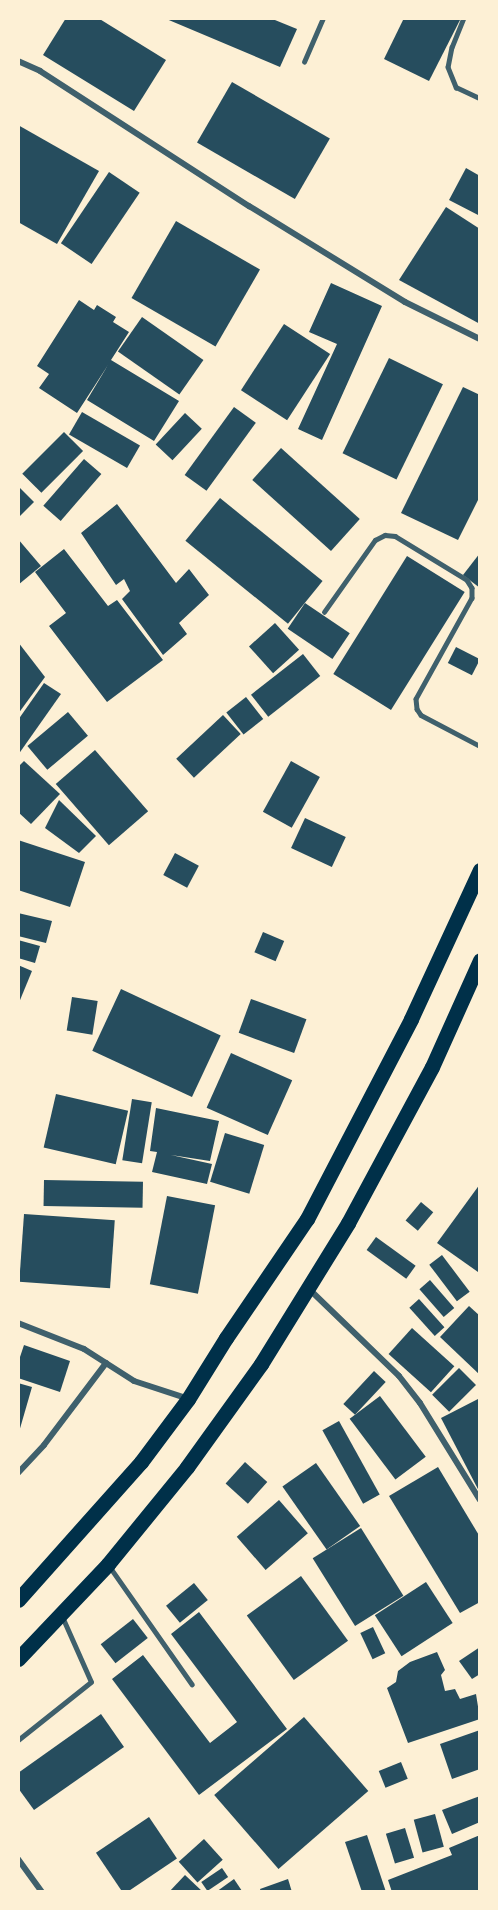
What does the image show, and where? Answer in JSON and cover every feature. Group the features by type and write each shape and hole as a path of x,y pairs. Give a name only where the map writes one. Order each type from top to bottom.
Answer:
{"main road":[{"path":"18,1600 141,1462 188,1399 226,1338 307,1219 411,1019 480,870"},
{"path":"18,1659 108,1564 214,1430 261,1364 309,1289 432,1067 479,967"}],"street":[{"path":"18,61 40,71 249,206 405,302 480,339"},
{"path":"309,1289 399,1376 420,1403 480,1500"},
{"path":"18,1323 84,1349 134,1380 188,1399"},
{"path":"18,1473 44,1446 106,1363"},
{"path":"18,1859 42,1892"}],"lane":[{"path":"304,62 323,18"},
{"path":"464,18 452,47 448,67 456,87 480,98"},
{"path":"324,612 375,540 385,535 395,536 467,580 472,588 472,598 416,699 417,709 421,715 480,746"},
{"path":"108,1564 192,1684"},
{"path":"18,1740 91,1682 61,1615"}],"building":[{"path":"66,18 98,18 166,60 134,111 43,55"},
{"path":"164,18 270,18 297,29 280,67"},
{"path":"404,18 461,18 429,81 384,59"},
{"path":"232,82 330,138 295,199 197,143"},
{"path":"18,125 99,171 57,244 18,222"},
{"path":"466,168 480,176 480,216 449,200"},
{"path":"109,172 140,193 92,264 61,243"},
{"path":"446,207 480,229 480,324 399,280"},
{"path":"176,221 260,270 216,347 132,298"},
{"path":"331,283 382,306 322,440 298,429 337,344 309,332"},
{"path":"79,300 94,310 97,305 116,317 113,322 129,332 111,360 179,401 154,441 87,400 108,365 77,413 39,388 49,374 37,366"},
{"path":"142,317 203,360 179,394 118,351"},
{"path":"284,324 330,354 287,420 241,390"},
{"path":"389,358 443,384 396,480 343,453"},
{"path":"463,387 480,395 480,496 458,540 401,513"},
{"path":"234,407 256,423 206,491 185,475"},
{"path":"82,412 140,446 127,468 69,435"},
{"path":"185,413 202,429 172,460 156,444"},
{"path":"64,432 83,451 41,493 22,474"},
{"path":"281,448 360,519 331,551 252,480"},
{"path":"84,459 101,474 61,521 43,506"},
{"path":"18,486 34,502 18,518"},
{"path":"220,498 323,581 288,624 185,541"},
{"path":"117,504 176,583 189,569 209,595 179,623 187,634 163,655 122,599 130,591 124,579 116,585 81,533"},
{"path":"18,539 41,566 18,585"},
{"path":"64,549 108,606 117,600 163,660 107,702 49,626 66,613 35,572"},
{"path":"480,553 480,588 463,575"},
{"path":"407,556 465,592 391,710 333,674"},
{"path":"305,603 350,633 332,659 288,629"},
{"path":"275,623 299,650 273,673 249,646"},
{"path":"18,642 45,677 18,714"},
{"path":"456,647 480,659 472,675 448,663"},
{"path":"303,654 320,676 268,717 251,695"},
{"path":"44,683 61,694 18,755 18,720"},
{"path":"246,697 263,719 244,734 226,712"},
{"path":"68,712 88,736 47,770 27,746"},
{"path":"223,715 241,734 194,778 176,759"},
{"path":"95,750 148,811 109,845 56,784"},
{"path":"24,761 60,794 31,824 18,812 18,767"},
{"path":"291,761 320,777 292,828 263,812"},
{"path":"59,800 96,836 79,853 45,828"},
{"path":"305,818 346,837 332,867 291,848"},
{"path":"18,840 85,862 70,907 18,890"},
{"path":"175,853 199,866 187,888 163,875"},
{"path":"18,913 52,921 46,943 18,936"},
{"path":"263,932 284,941 276,961 254,952"},
{"path":"18,940 40,946 35,963 18,958"},
{"path":"18,965 32,971 18,1005"},
{"path":"121,989 221,1035 192,1097 92,1051"},
{"path":"72,997 98,1001 92,1035 67,1031"},
{"path":"251,999 306,1019 294,1053 239,1033"},
{"path":"231,1053 292,1080 268,1135 207,1108"},
{"path":"56,1094 128,1111 116,1164 44,1148"},
{"path":"132,1099 152,1102 142,1163 122,1160"},
{"path":"156,1108 219,1121 210,1161 171,1155 212,1164 207,1184 152,1172 157,1152 150,1151"},
{"path":"225,1133 264,1145 249,1194 210,1182"},
{"path":"44,1180 143,1182 143,1208 44,1206"},
{"path":"480,1184 480,1270 478,1272 437,1243"},
{"path":"167,1196 215,1205 198,1294 150,1284"},
{"path":"421,1202 433,1212 418,1231 406,1220"},
{"path":"24,1214 115,1220 110,1288 19,1282"},
{"path":"376,1237 416,1266 406,1279 367,1250"},
{"path":"442,1255 470,1292 457,1301 429,1265"},
{"path":"430,1280 454,1308 444,1317 419,1289"},
{"path":"419,1299 444,1327 435,1336 409,1308"},
{"path":"469,1306 480,1316 480,1375 440,1337"},
{"path":"412,1328 454,1366 431,1392 389,1354"},
{"path":"24,1345 70,1361 60,1392 18,1378 18,1363"},
{"path":"459,1368 476,1385 449,1412 432,1395"},
{"path":"374,1371 386,1382 355,1415 343,1404"},
{"path":"18,1383 32,1387 19,1432 18,1432"},
{"path":"380,1396 426,1457 395,1480 350,1419"},
{"path":"478,1399 480,1404 480,1493 441,1418"},
{"path":"339,1421 380,1494 363,1504 322,1430"},
{"path":"245,1462 267,1482 248,1504 226,1484"},
{"path":"316,1463 360,1526 327,1550 282,1487"},
{"path":"438,1467 480,1537 480,1602 460,1613 389,1496"},
{"path":"279,1500 308,1533 266,1570 237,1537"},
{"path":"361,1528 403,1596 355,1626 313,1558"},
{"path":"301,1576 348,1641 294,1680 247,1615"},
{"path":"426,1582 453,1623 402,1656 375,1615"},
{"path":"194,1583 208,1600 180,1623 166,1606"},
{"path":"199,1612 287,1729 199,1795 112,1679 143,1655 210,1743 237,1722 171,1634"},
{"path":"133,1619 148,1638 115,1663 101,1644"},
{"path":"373,1627 385,1653 373,1659 360,1633"},
{"path":"480,1647 480,1674 472,1679 459,1661"},
{"path":"437,1652 445,1670 441,1675 445,1691 455,1689 460,1699 476,1694 480,1719 408,1743 387,1688 396,1682 398,1671 410,1662"},
{"path":"101,1714 124,1747 34,1810 18,1788 18,1773"},
{"path":"304,1717 368,1791 278,1869 214,1795"},
{"path":"480,1730 480,1769 452,1779 440,1744"},
{"path":"401,1762 408,1779 385,1788 379,1771"},
{"path":"480,1796 480,1822 452,1834 442,1810"},
{"path":"435,1814 444,1847 423,1853 414,1820"},
{"path":"149,1817 177,1858 127,1892 122,1892 96,1853"},
{"path":"405,1828 414,1858 395,1863 386,1834"},
{"path":"367,1835 386,1892 362,1892 345,1842"},
{"path":"480,1835 480,1892 392,1892 388,1880 452,1855 449,1848"},
{"path":"204,1839 223,1860 197,1883 179,1862"},
{"path":"222,1868 228,1877 207,1891 201,1882"},
{"path":"185,1875 203,1892 169,1892"},
{"path":"234,1879 242,1891 216,1892"},
{"path":"288,1879 292,1892 261,1892 260,1889"}]}
